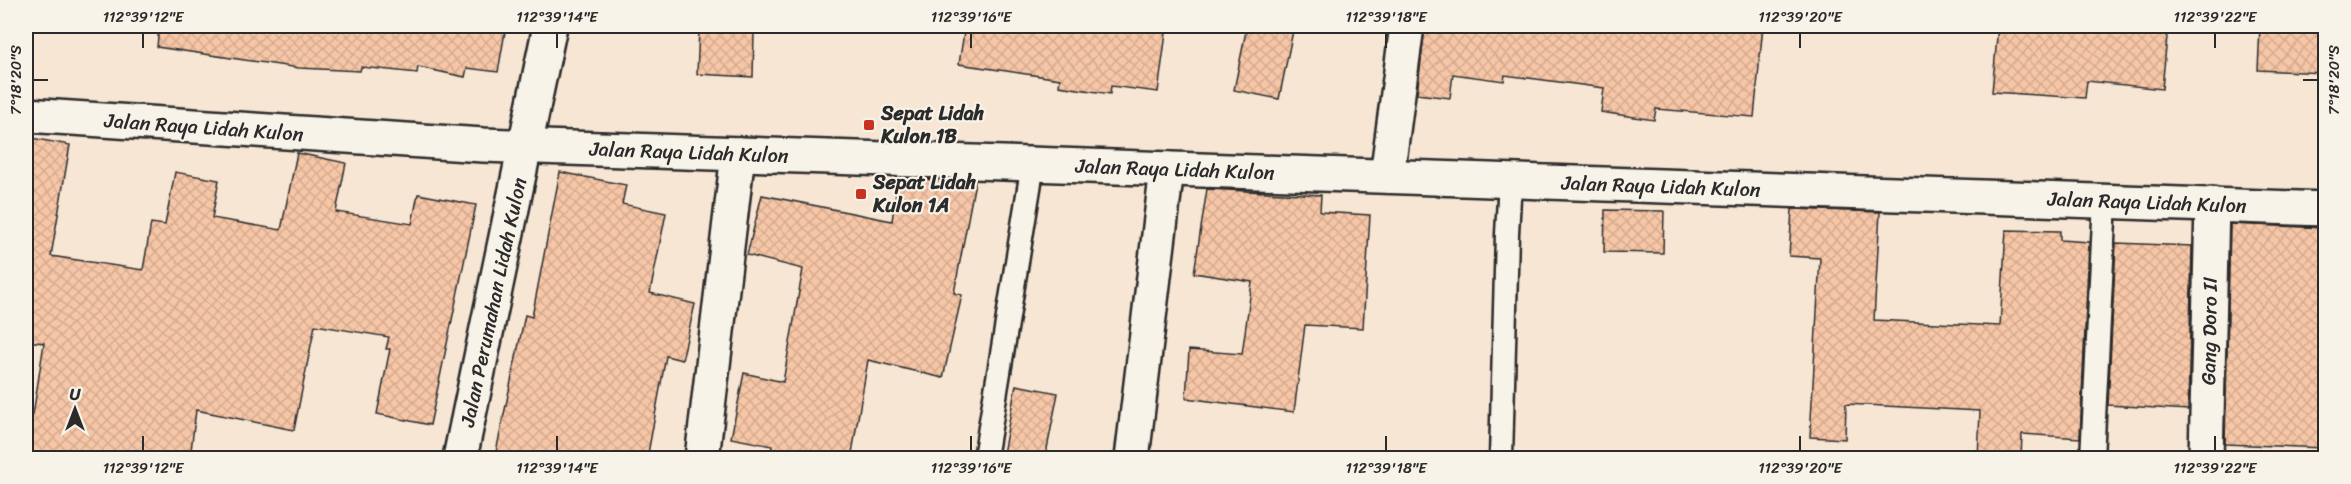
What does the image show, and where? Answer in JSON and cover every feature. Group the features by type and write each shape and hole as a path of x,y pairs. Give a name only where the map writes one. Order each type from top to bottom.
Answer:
{"main road":[{"name":"Jalan Perumahan Lidah Kulon","path":"460,459 550,26"},
{"path":"1387,176 1407,26"},
{"name":"Jalan Raya Lidah Kulon","path":"26,115 525,146 2325,208"},
{"path":"702,459 738,154"},
{"path":"1132,459 1167,168"},
{"name":"Gang Doro II","path":"2206,459 2212,204"}],"lane":[{"path":"985,459 1033,164"},
{"path":"1501,459 1510,180"},
{"path":"2092,459 2105,201"}],"building":[{"path":"159,26 506,26 498,72 467,68 465,77 418,67 417,73 361,67 360,71 299,68 157,47"},
{"path":"965,26 1167,26 1158,92 1111,86 1110,94 1059,86 1060,79 959,64"},
{"path":"1247,26 1294,26 1279,99 1234,90"},
{"path":"1425,26 1763,26 1754,117 1656,109 1654,120 1601,112 1604,88 1505,75 1504,81 1453,74 1450,98 1417,94"},
{"path":"1998,26 2168,26 2162,89 2087,81 2085,98 1992,92"},
{"path":"2260,26 2325,26 2325,73 2258,70"},
{"path":"699,30 754,32 753,77 697,74"},
{"path":"26,137 70,145 51,256 143,270 151,223 165,225 175,172 219,180 212,218 281,230 297,153 346,163 336,212 412,224 418,194 476,205 430,425 377,414 390,349 386,349 389,337 315,325 294,430 196,410 190,459 26,459 26,413 33,415 44,343 26,341"},
{"path":"560,172 626,185 622,204 666,213 650,293 695,304 682,360 666,356 647,459 531,459 496,452 525,315 532,317"},
{"path":"898,178 975,182 954,293 962,295 943,378 868,360 851,459 770,459 772,446 731,438 744,373 783,382 803,269 747,255 762,195 892,221"},
{"path":"1207,189 1321,195 1320,212 1370,215 1363,328 1305,325 1294,412 1186,398 1189,350 1242,354 1252,282 1194,273"},
{"path":"1792,209 1880,212 1874,320 2000,326 2006,230 2060,231 2060,240 2089,242 2080,438 2022,434 2021,459 1978,459 1980,411 1846,404 1845,439 1810,437 1820,258 1789,256"},
{"path":"1605,210 1664,211 1663,253 1604,252"},
{"path":"2230,224 2325,228 2325,448 2225,444"},
{"path":"2116,243 2192,246 2188,410 2108,405"},
{"path":"1016,385 1058,393 1045,459 1002,459"}],"place":[{"name":"Sepat Lidah Kulon 1B","path":"869,125"},
{"name":"Sepat Lidah Kulon 1A","path":"861,194"}]}
